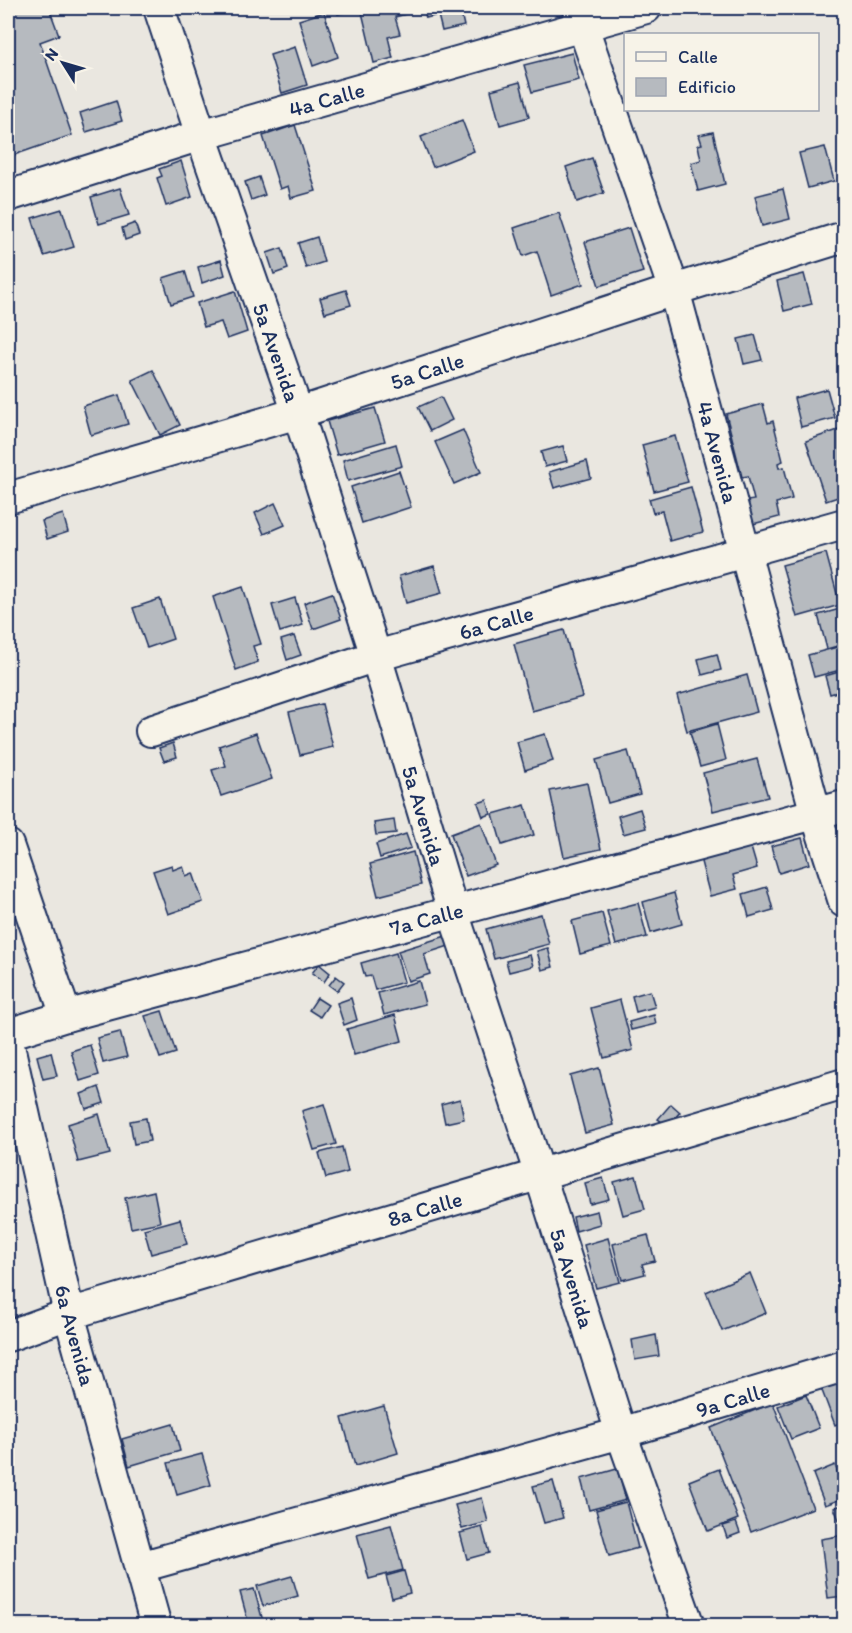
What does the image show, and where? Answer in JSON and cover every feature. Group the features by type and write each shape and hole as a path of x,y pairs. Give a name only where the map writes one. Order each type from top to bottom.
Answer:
{"street":[{"name":"5a Avenida","path":"159,8 298,413 376,656 453,912 621,1433 689,1626"},
{"name":"4a Calle","path":"8,196 580,16 646,8"},
{"name":"4a Avenida","path":"580,16 674,290 816,814 844,902"},
{"name":"5a Calle","path":"8,498 298,413 844,237"},
{"name":"6a Calle","path":"151,731 376,656 844,524"},
{"name":"7a Calle","path":"8,1034 66,1016 844,806"},
{"path":"8,845 66,1016"},
{"name":"6a Avenida","path":"8,1041 69,1314 156,1626"},
{"name":"8a Calle","path":"8,1336 69,1314 844,1084"},
{"name":"9a Calle","path":"140,1567 621,1433 844,1366"}],"building":[{"path":"8,8 49,8 59,35 40,42 72,135 14,155 8,136 8,129 15,127 8,106"},
{"path":"336,8 361,8 338,14"},
{"path":"361,8 408,8 410,13 395,17 400,34 388,37 393,58 374,63"},
{"path":"423,8 468,8 460,9 464,26 442,31 438,15 426,18"},
{"path":"324,12 338,57 313,66 299,20"},
{"path":"295,47 307,85 282,93 270,55"},
{"path":"572,53 579,80 532,92 524,65"},
{"path":"520,82 529,117 500,125 491,90"},
{"path":"116,101 122,121 86,132 80,113"},
{"path":"462,120 474,151 433,167 421,137"},
{"path":"295,125 316,191 291,198 288,186 280,189 263,136"},
{"path":"713,132 725,184 698,191 691,163 701,160 698,145 702,144 699,135"},
{"path":"825,147 834,181 808,188 799,153"},
{"path":"592,158 604,193 577,202 566,167"},
{"path":"181,161 192,197 166,206 157,178 162,176 159,169"},
{"path":"259,177 265,195 251,200 245,182"},
{"path":"120,188 129,215 99,224 91,197"},
{"path":"783,189 790,219 762,226 755,196"},
{"path":"62,209 74,247 44,256 32,218"},
{"path":"559,213 583,284 551,295 537,251 523,256 514,228"},
{"path":"135,223 139,235 125,240 122,228"},
{"path":"629,228 643,272 599,286 585,242"},
{"path":"317,237 324,262 306,268 298,243"},
{"path":"282,248 288,269 274,274 267,253"},
{"path":"221,260 225,275 202,283 198,267"},
{"path":"185,271 193,297 171,304 163,278"},
{"path":"804,274 812,304 784,311 777,281"},
{"path":"346,290 351,305 325,313 320,298"},
{"path":"235,291 247,332 227,339 221,322 204,327 197,303"},
{"path":"755,335 762,360 744,364 738,339"},
{"path":"153,370 180,425 160,435 132,380"},
{"path":"827,389 835,418 801,427 794,398"},
{"path":"119,395 128,424 91,435 83,406"},
{"path":"441,397 452,420 430,431 418,407"},
{"path":"763,404 768,423 773,421 783,461 778,463 779,468 784,467 792,499 776,503 779,517 753,524 747,501 754,500 748,476 742,477 726,414"},
{"path":"375,408 385,441 337,455 327,421"},
{"path":"841,429 844,440 844,495 826,501 806,441"},
{"path":"463,430 481,472 454,484 435,442"},
{"path":"675,436 688,482 654,491 642,445"},
{"path":"396,444 402,466 348,481 343,460"},
{"path":"563,446 567,461 545,467 541,452"},
{"path":"587,461 591,478 554,488 549,472"},
{"path":"399,471 411,507 362,523 351,487"},
{"path":"691,487 703,532 670,541 662,511 653,513 649,499"},
{"path":"275,503 285,525 264,534 255,513"},
{"path":"63,514 68,532 47,539 42,521"},
{"path":"826,553 840,605 797,617 782,565"},
{"path":"434,566 442,593 406,603 399,576"},
{"path":"243,587 261,644 253,646 258,662 236,670 213,597"},
{"path":"332,593 341,619 313,629 304,603"},
{"path":"295,598 303,625 280,632 272,605"},
{"path":"160,599 173,639 147,648 133,608"},
{"path":"840,609 844,625 844,644 827,649 818,615"},
{"path":"564,630 582,697 532,711 514,644"},
{"path":"294,636 301,655 287,660 281,640"},
{"path":"841,646 844,669 814,677 808,655"},
{"path":"717,654 721,670 702,675 698,659"},
{"path":"839,672 844,690 830,694 825,676"},
{"path":"747,675 757,712 687,731 677,695"},
{"path":"322,704 333,747 300,755 289,712"},
{"path":"717,724 726,760 700,767 690,732"},
{"path":"256,733 272,779 221,796 212,770 226,766 219,746"},
{"path":"545,734 553,761 525,770 517,742"},
{"path":"173,743 177,757 164,761 159,748"},
{"path":"628,751 640,794 608,803 596,760"},
{"path":"757,759 768,797 713,811 703,773"},
{"path":"587,783 601,849 564,857 550,791"},
{"path":"487,800 491,814 483,817 478,803"},
{"path":"525,805 534,835 502,845 493,814"},
{"path":"640,809 646,828 623,834 618,816"},
{"path":"394,820 396,833 376,835 374,823"},
{"path":"481,823 496,865 466,876 451,834"},
{"path":"406,834 411,848 380,858 376,844"},
{"path":"802,838 809,864 779,873 771,846"},
{"path":"750,844 757,868 733,875 737,889 710,896 700,858"},
{"path":"413,852 421,885 378,896 370,864"},
{"path":"172,865 173,870 183,866 186,876 193,873 203,902 168,914 153,871"},
{"path":"767,887 773,910 749,917 743,894"},
{"path":"674,893 682,924 651,933 643,902"},
{"path":"638,903 647,937 616,945 607,911"},
{"path":"602,913 611,946 580,954 572,921"},
{"path":"541,914 549,944 494,959 486,929"},
{"path":"446,936 449,946 424,954 430,974 408,981 398,951"},
{"path":"548,948 553,967 542,970 537,951"},
{"path":"396,953 404,982 375,990 371,976 365,977 361,963"},
{"path":"530,955 533,966 509,972 506,961"},
{"path":"319,964 330,973 324,982 312,973"},
{"path":"336,976 344,982 337,991 329,985"},
{"path":"419,981 425,1004 384,1015 378,993"},
{"path":"650,991 655,1007 636,1012 632,996"},
{"path":"317,998 328,1005 320,1017 309,1010"},
{"path":"351,998 357,1020 344,1025 337,1003"},
{"path":"620,1000 633,1050 604,1058 591,1008"},
{"path":"162,1011 176,1053 160,1058 145,1016"},
{"path":"395,1015 402,1041 354,1055 347,1029"},
{"path":"654,1015 656,1024 631,1030 629,1022"},
{"path":"120,1032 127,1057 103,1063 97,1038"},
{"path":"90,1045 99,1075 80,1081 71,1051"},
{"path":"51,1052 57,1076 43,1079 37,1056"},
{"path":"599,1068 614,1125 585,1133 570,1076"},
{"path":"99,1087 104,1103 86,1109 81,1094"},
{"path":"460,1099 464,1119 445,1123 441,1104"},
{"path":"324,1104 336,1144 314,1150 302,1111"},
{"path":"671,1104 680,1112 668,1126 658,1119"},
{"path":"99,1114 110,1154 78,1162 68,1124"},
{"path":"146,1118 150,1141 134,1144 130,1121"},
{"path":"342,1147 348,1172 326,1178 319,1153"},
{"path":"636,1176 645,1209 623,1215 614,1182"},
{"path":"603,1178 609,1199 590,1204 585,1183"},
{"path":"154,1191 160,1222 131,1228 125,1198"},
{"path":"597,1211 600,1224 576,1231 573,1217"},
{"path":"180,1219 187,1244 151,1254 144,1229"},
{"path":"648,1235 655,1261 642,1264 645,1274 622,1280 613,1244"},
{"path":"608,1238 620,1282 596,1288 584,1245"},
{"path":"750,1273 766,1313 722,1331 706,1292"},
{"path":"656,1335 659,1356 635,1360 632,1340"},
{"path":"844,1379 844,1421 835,1425 821,1388"},
{"path":"806,1395 819,1428 791,1439 778,1406"},
{"path":"773,1403 813,1508 751,1532 711,1428"},
{"path":"384,1406 398,1453 355,1466 342,1418"},
{"path":"173,1424 180,1451 129,1466 122,1439"},
{"path":"202,1454 211,1485 177,1495 168,1463"},
{"path":"835,1465 844,1491 844,1498 825,1505 813,1474"},
{"path":"617,1469 626,1500 589,1510 581,1479"},
{"path":"719,1469 738,1519 708,1531 689,1481"},
{"path":"553,1481 563,1518 544,1523 533,1486"},
{"path":"482,1498 488,1522 462,1529 455,1505"},
{"path":"626,1502 638,1548 609,1556 596,1510"},
{"path":"844,1504 844,1517 839,1520 834,1508"},
{"path":"736,1522 740,1533 727,1538 723,1526"},
{"path":"391,1525 403,1570 369,1579 357,1534"},
{"path":"482,1527 489,1553 467,1559 460,1533"},
{"path":"844,1535 844,1596 828,1598 821,1539"},
{"path":"404,1571 410,1593 392,1598 386,1576"},
{"path":"292,1576 298,1596 263,1606 257,1586"},
{"path":"254,1589 263,1621 249,1625 240,1592"}]}
